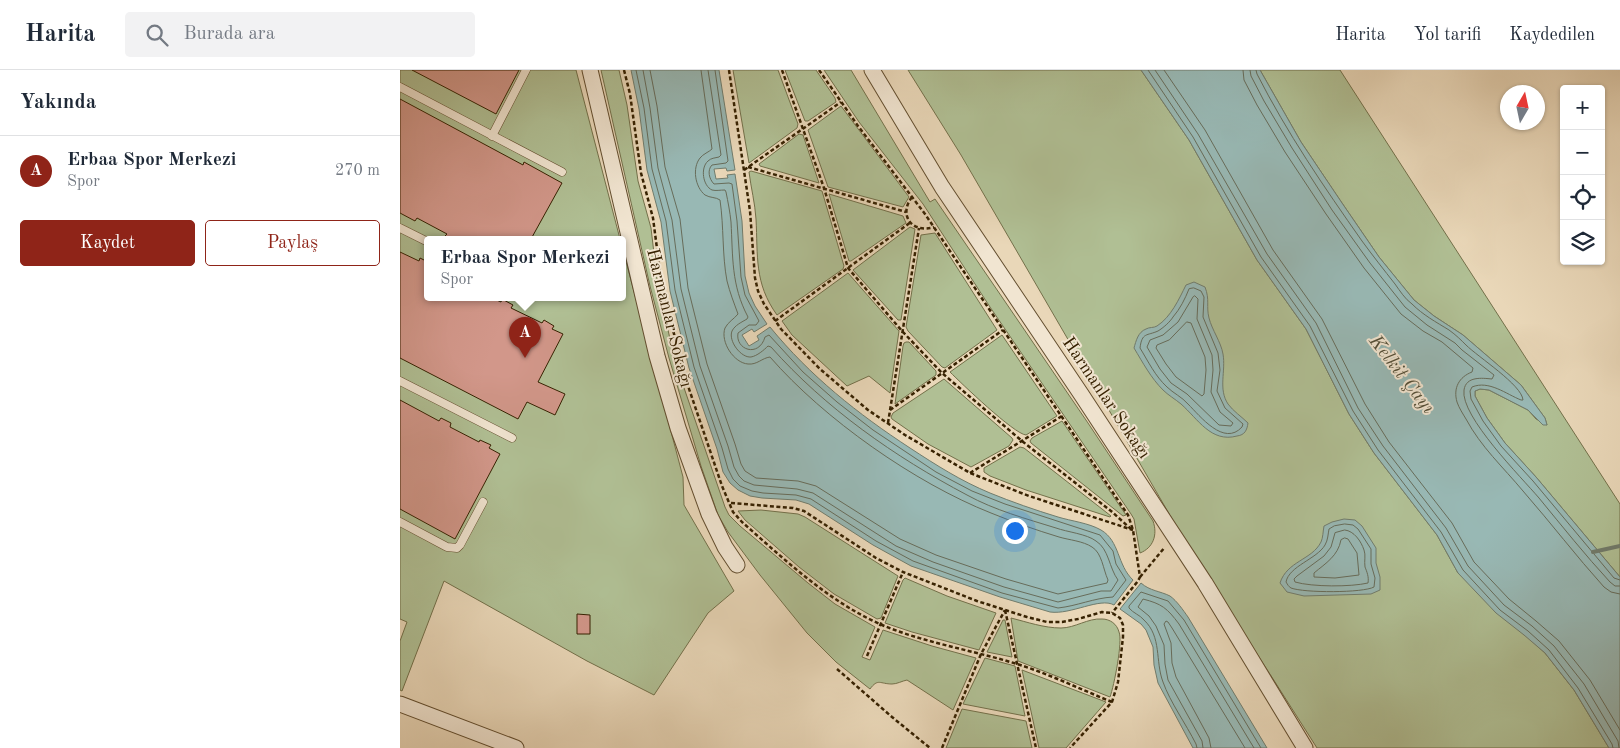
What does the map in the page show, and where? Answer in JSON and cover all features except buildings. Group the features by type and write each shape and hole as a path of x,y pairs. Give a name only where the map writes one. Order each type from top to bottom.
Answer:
{"street":[{"name":"Harmanlar Sokağı","path":"590,70 657,356 678,428 709,514 725,547 738,565"},
{"name":"Harmanlar Sokağı","path":"872,70 952,202 1205,583 1305,748"},
{"path":"400,704 516,748"}],"lane":[{"path":"492,136 526,70"},
{"path":"400,87 562,172"},
{"path":"400,228 424,240"},
{"path":"400,381 512,438"},
{"path":"400,522 447,547 456,548 460,545 483,502"}],"path":[{"path":"624,70 630,94 641,173 653,218 662,288 685,377 734,512 742,522 814,583 849,608 881,625 1016,664 1112,702"},
{"path":"729,70 750,211 755,278 758,291 775,321 795,345 868,410 970,473 1029,496 1132,530"},
{"path":"782,70 824,188 848,268 902,331 942,373 1132,530"},
{"path":"819,70 934,226 1002,330 1128,515 1140,577"},
{"path":"744,170 841,102"},
{"path":"748,167 906,212"},
{"path":"912,197 908,202 906,212 910,222 919,228 925,229 934,226"},
{"path":"775,321 910,222"},
{"path":"888,423 919,228"},
{"path":"890,410 1002,330"},
{"path":"970,473 1062,416"},
{"path":"730,503 793,508 804,511 876,558 903,572 1004,610 1047,622 1062,622 1102,612 1112,613 1120,618 1123,625 1123,637 1118,682 1112,702 1070,748"},
{"path":"1112,613 1175,537"},
{"path":"867,656 903,572"},
{"path":"942,748 981,654 1004,610"},
{"path":"1004,610 1036,748"},
{"path":"837,669 930,748"}],"green space":[{"path":"400,70 576,70 619,236 424,236 424,301 626,301 626,261 683,477 684,505 734,591 708,613 654,695 587,661 444,581 402,691 400,690 400,641 407,622 400,619"},
{"path":"601,70 619,70 627,105 638,181 651,228 657,279 670,339 682,382 729,515 835,604 875,627 862,657 870,660 883,630 976,658 953,710 907,680 894,684 879,682 870,689 836,662 807,633 760,575 728,532 718,515 701,466 650,286"},
{"path":"733,70 778,70 798,124 797,128 749,163"},
{"path":"785,70 816,70 836,102 808,121 805,121"},
{"path":"824,70 851,70 930,202 935,199 1088,423 1153,521 1155,536 1151,544 1144,551 1140,553 1134,519 1131,514 990,307 923,204 859,122"},
{"path":"908,70 1141,70 1189,140 1257,260 1306,329 1349,414 1374,453 1437,535 1458,573 1545,653 1574,690 1609,748 1317,748 1182,536 961,155"},
{"path":"1260,70 1340,70 1620,504 1620,577 1505,443 1487,418 1475,396 1475,391 1480,389 1489,390 1528,410 1536,419 1547,425 1545,418 1521,385 1463,335 1414,300 1379,257 1301,142"},
{"path":"841,106 909,197 903,207 828,187 808,130"},
{"path":"799,134 803,135 819,183 760,166 759,164"},
{"path":"749,172 822,191 844,266 843,269 777,315 764,292 759,269 755,213"},
{"path":"829,194 903,216 906,223 849,261"},
{"path":"910,227 915,229 901,320 898,320 853,270"},
{"path":"935,233 997,330 945,368 906,327 921,235"},
{"path":"848,273 899,331 890,393 869,376 847,386 792,335 782,321"},
{"path":"1002,335 1057,416 1026,435 1000,418 950,372"},
{"path":"906,342 909,342 936,371 936,375 895,404 903,346"},
{"path":"944,379 1012,438 1013,440 1009,446 971,467 928,444 892,419 893,413"},
{"path":"1062,421 1126,515 1123,516 1031,443 1032,438"},
{"path":"1020,447 1024,448 1111,516 1026,490 984,472 984,468"},
{"path":"761,510 798,514 805,517 898,576 881,618 877,619 834,594 799,567 745,520 738,511"},
{"path":"905,578 947,596 996,613 979,650 885,623"},
{"path":"1011,618 1055,628 1066,628 1097,619 1113,622 1119,632 1120,644 1116,674 1110,697 1018,661"},
{"path":"1003,620 1005,620 1012,657 987,652"},
{"path":"985,658 1015,666 1025,716 963,704"},
{"path":"1022,670 1106,702 1066,748 1039,748"},
{"path":"962,709 1026,721 1032,748 946,748"}],"water":[{"path":"631,70 719,70 735,170 727,171 726,168 714,169 716,179 728,178 727,175 735,174 742,221 745,276 749,293 767,324 754,332 752,329 742,335 749,346 759,340 757,336 770,327 801,362 853,408 939,467 998,496 1041,512 1101,530 1112,540 1124,567 1133,580 1114,605 1101,603 1067,611 1050,612 1000,597 911,566 873,545 809,504 796,500 750,496 738,490 730,483 723,472 689,368 670,291 661,222 647,170 639,109"},
{"name":"Kelkit Çayı","path":"1141,70 1260,70 1301,142 1379,257 1414,300 1463,335 1521,385 1545,418 1547,425 1543,425 1528,410 1489,390 1480,389 1475,391 1475,396 1487,418 1505,443 1620,577 1620,748 1609,748 1574,690 1545,653 1496,613 1458,573 1437,535 1374,453 1349,414 1306,329 1257,260 1189,140"},
{"path":"1194,282 1205,287 1209,318 1223,354 1223,392 1225,398 1230,407 1248,423 1242,435 1228,437 1212,433 1165,392 1147,370 1134,348 1141,332 1147,328 1156,327 1162,322 1174,307 1186,285"},
{"path":"1344,519 1355,520 1362,526 1376,548 1380,590 1371,594 1304,596 1287,592 1280,583 1283,576 1317,548 1322,540 1324,526"},
{"path":"1141,583 1144,586 1170,596 1182,609 1267,748 1193,748 1158,683 1153,647 1146,630 1141,624 1120,609"}],"waterway":[{"path":"1593,552 1620,546"}],"place":[{"name":"Erbaa Spor Merkezi","path":"525,358"}]}
